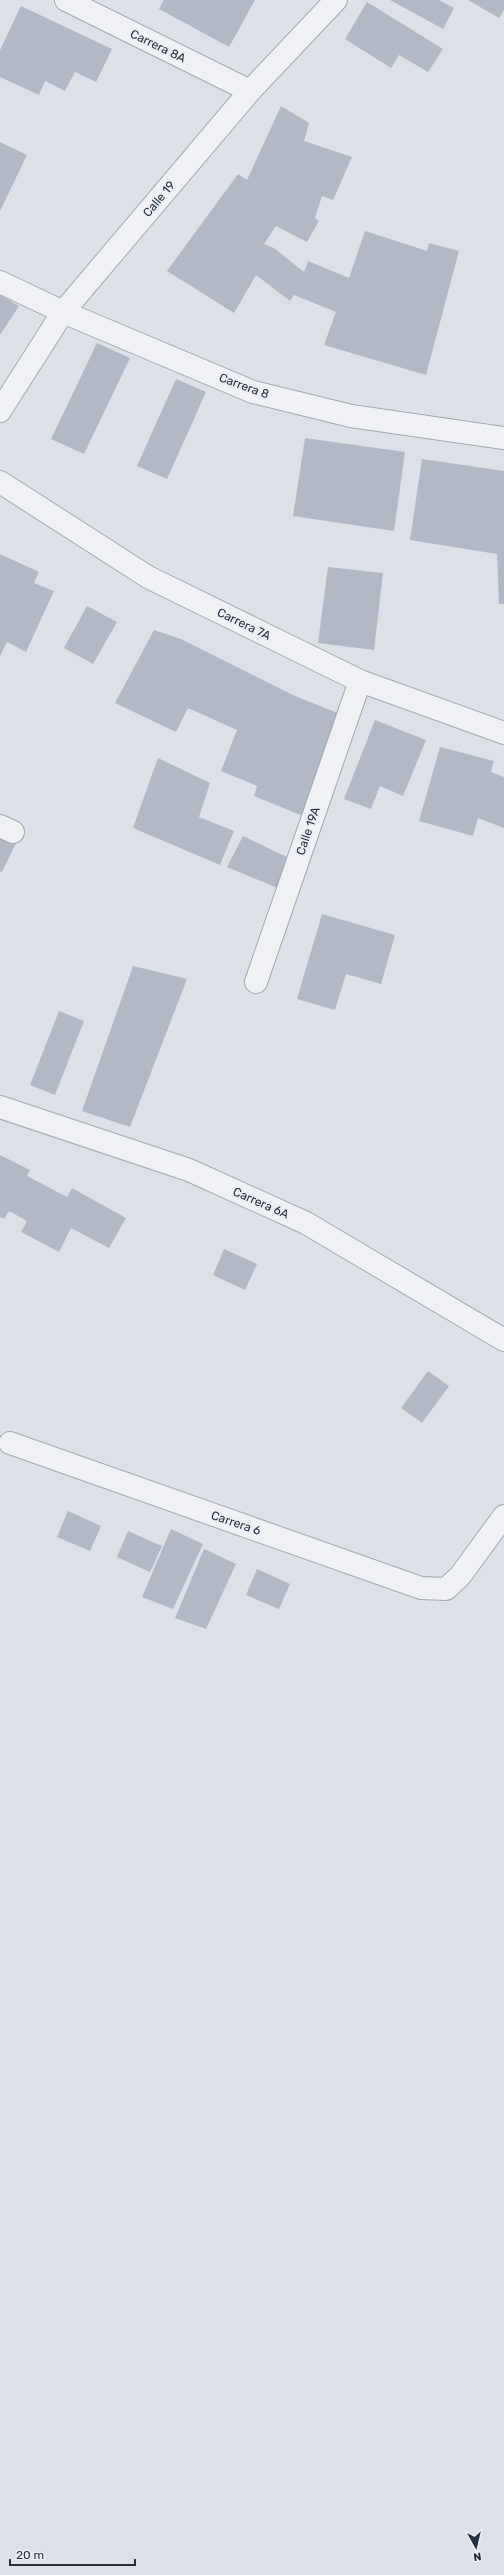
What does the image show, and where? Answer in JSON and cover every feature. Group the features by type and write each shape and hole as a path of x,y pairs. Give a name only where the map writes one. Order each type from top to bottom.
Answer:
{"street":[{"name":"Carrera 8A","path":"66,0 250,91"},
{"name":"Calle 19","path":"0,412 63,312 250,91 336,0"},
{"name":"Carrera 8","path":"0,282 63,312 253,392 351,416 504,438"},
{"name":"Carrera 7A","path":"0,482 148,577 360,681 504,733"},
{"name":"Calle 19A","path":"256,982 360,681"},
{"name":"Carrera 6A","path":"0,1107 189,1170 306,1223 504,1340"},
{"name":"Carrera 6","path":"10,1443 421,1588 446,1589 460,1576 504,1516"}],"building":[{"path":"164,0 255,0 229,47 159,9"},
{"path":"390,0 439,0 454,8 443,29"},
{"path":"468,0 504,0 504,10 499,18"},
{"path":"367,2 443,49 428,72 399,55 391,68 345,39"},
{"path":"21,6 112,49 96,82 75,72 65,91 45,81 39,95 0,77 0,50"},
{"path":"281,106 309,123 304,141 352,157 333,200 322,196 315,218 319,221 307,242 276,226 264,244 274,248 304,272 308,261 349,278 365,231 427,251 429,243 459,251 426,375 324,345 336,312 294,295 290,301 256,275 234,313 167,271 238,174 247,180"},
{"path":"0,142 27,155 0,211"},
{"path":"0,295 19,306 0,335"},
{"path":"97,343 130,358 84,454 51,439"},
{"path":"176,379 206,392 167,479 137,466"},
{"path":"305,438 405,452 394,531 293,516"},
{"path":"422,459 504,471 504,604 499,604 497,554 410,540"},
{"path":"0,554 39,572 34,583 54,591 26,652 7,642 0,656"},
{"path":"328,567 383,573 374,650 318,643"},
{"path":"87,606 117,622 93,664 64,648"},
{"path":"154,630 181,639 295,696 345,716 305,817 254,796 257,786 221,771 237,730 188,708 176,732 115,703"},
{"path":"375,720 426,740 403,796 380,786 371,809 344,799"},
{"path":"440,747 494,761 491,772 504,777 504,828 478,818 473,836 419,821"},
{"path":"158,758 210,783 199,817 234,831 220,865 133,828"},
{"path":"0,835 16,843 2,872 0,871"},
{"path":"243,836 295,861 280,889 227,867"},
{"path":"322,914 395,935 381,984 346,974 335,1010 297,999"},
{"path":"133,966 187,979 130,1127 82,1111"},
{"path":"59,1011 84,1021 55,1095 30,1085"},
{"path":"0,1155 30,1170 27,1176 67,1197 72,1188 126,1218 109,1248 71,1228 59,1252 21,1232 27,1221 9,1211 4,1219 0,1217"},
{"path":"224,1249 257,1264 245,1290 213,1275"},
{"path":"428,1371 449,1386 422,1423 401,1408"},
{"path":"68,1511 101,1526 90,1551 57,1537"},
{"path":"171,1529 203,1544 173,1609 142,1597"},
{"path":"128,1531 162,1546 150,1572 117,1557"},
{"path":"204,1549 236,1564 206,1629 175,1618"},
{"path":"257,1569 290,1584 279,1609 246,1595"}]}
